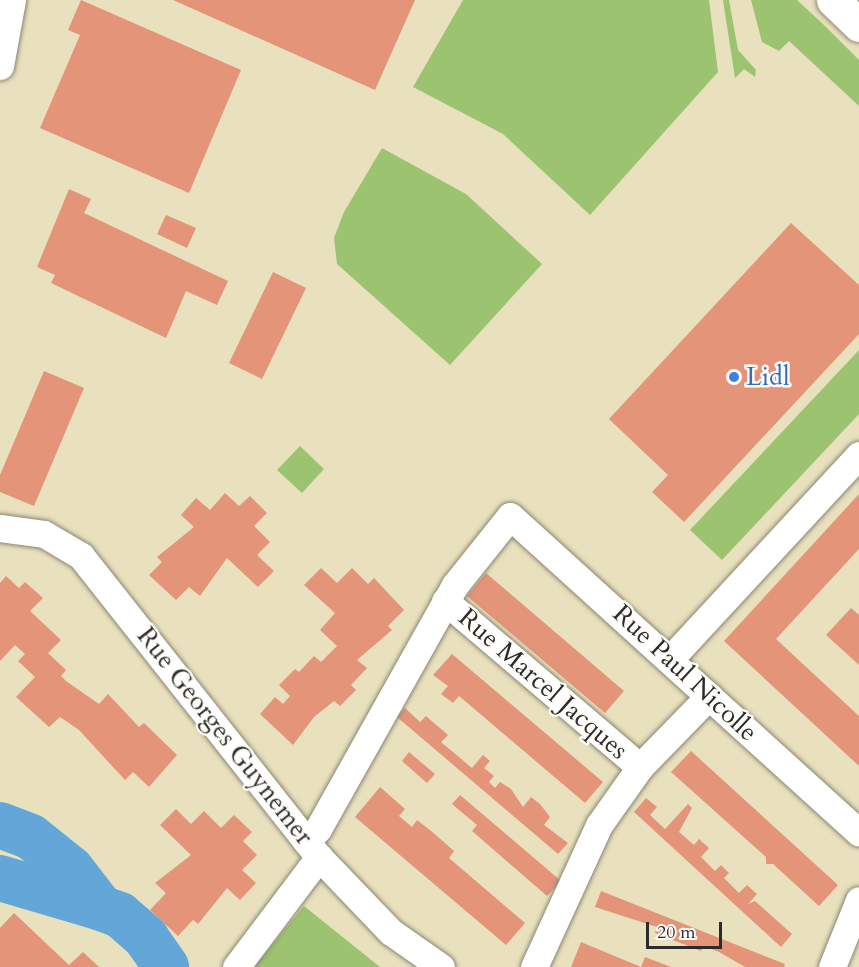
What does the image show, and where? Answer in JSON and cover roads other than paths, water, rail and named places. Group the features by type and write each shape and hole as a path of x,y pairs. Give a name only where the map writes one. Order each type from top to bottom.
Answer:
{"main road":[{"path":"833,0 859,25"}],"street":[{"path":"0,66 12,0"},
{"path":"670,658 859,455"},
{"name":"Rue Paul Nicolle","path":"446,601 510,516 859,831"},
{"name":"Rue Georges Guynemer","path":"0,528 64,542 103,578 313,849 391,932 441,967"},
{"path":"236,967 313,849 318,829 446,601"},
{"name":"Rue Marcel Jacques","path":"446,601 640,767"},
{"path":"534,967 600,825 640,767 709,696"},
{"path":"832,967 859,900"}],"waterway":[{"path":"0,825 31,837 71,869 101,908 120,915 146,938 166,967"},
{"path":"0,878 101,908"}],"place":[{"name":"Lidl","path":"734,377"}]}
